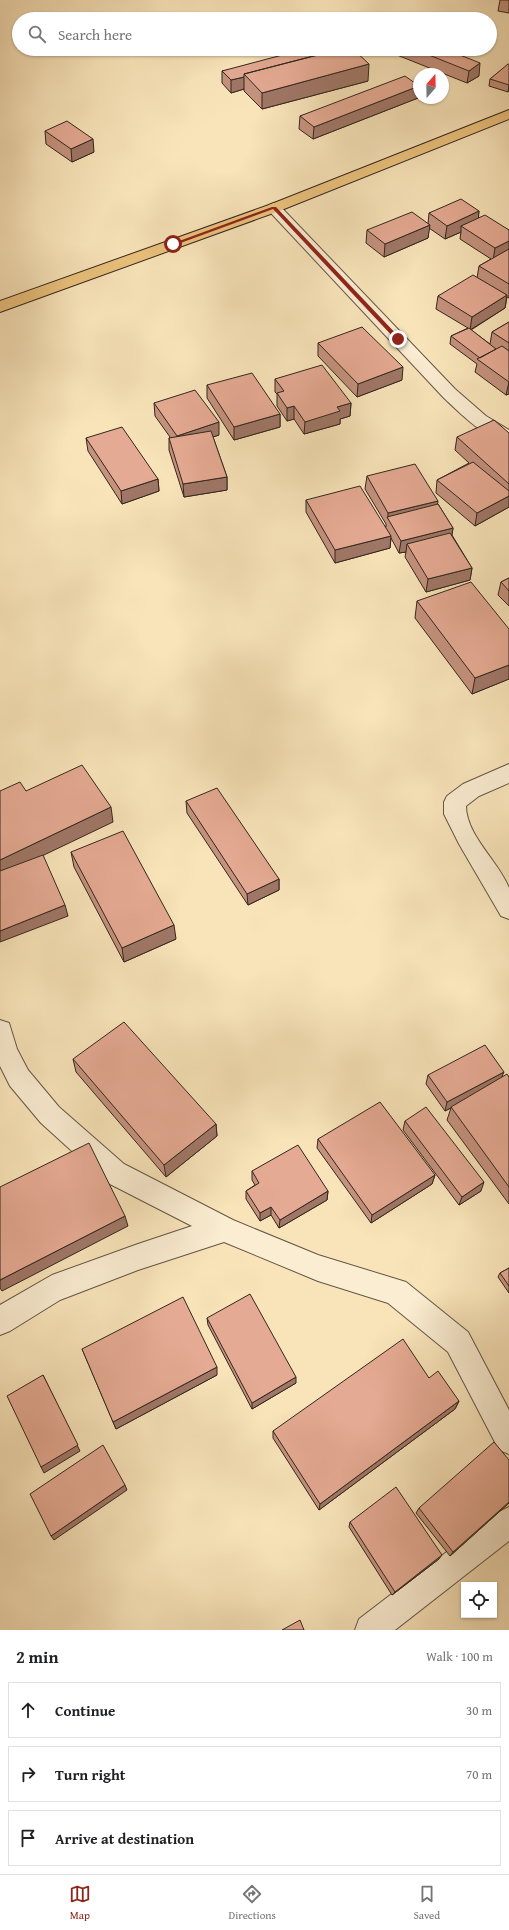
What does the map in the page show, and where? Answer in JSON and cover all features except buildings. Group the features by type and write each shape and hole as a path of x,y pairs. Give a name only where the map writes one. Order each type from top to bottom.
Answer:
{"main road":[{"path":"0,307 274,208 508,114"}],"street":[{"path":"274,208 447,392 485,423 501,434 509,437"},
{"path":"509,772 471,790 455,802 456,814 470,844 509,909"},
{"path":"0,1031 5,1051 19,1078 50,1116 115,1173 224,1229 318,1268 396,1292 458,1342 509,1440"},
{"path":"0,1321 52,1289 138,1257 224,1229"},
{"path":"370,1630 509,1522"}],"route":[{"path":"173,244 274,208 398,339"}]}
